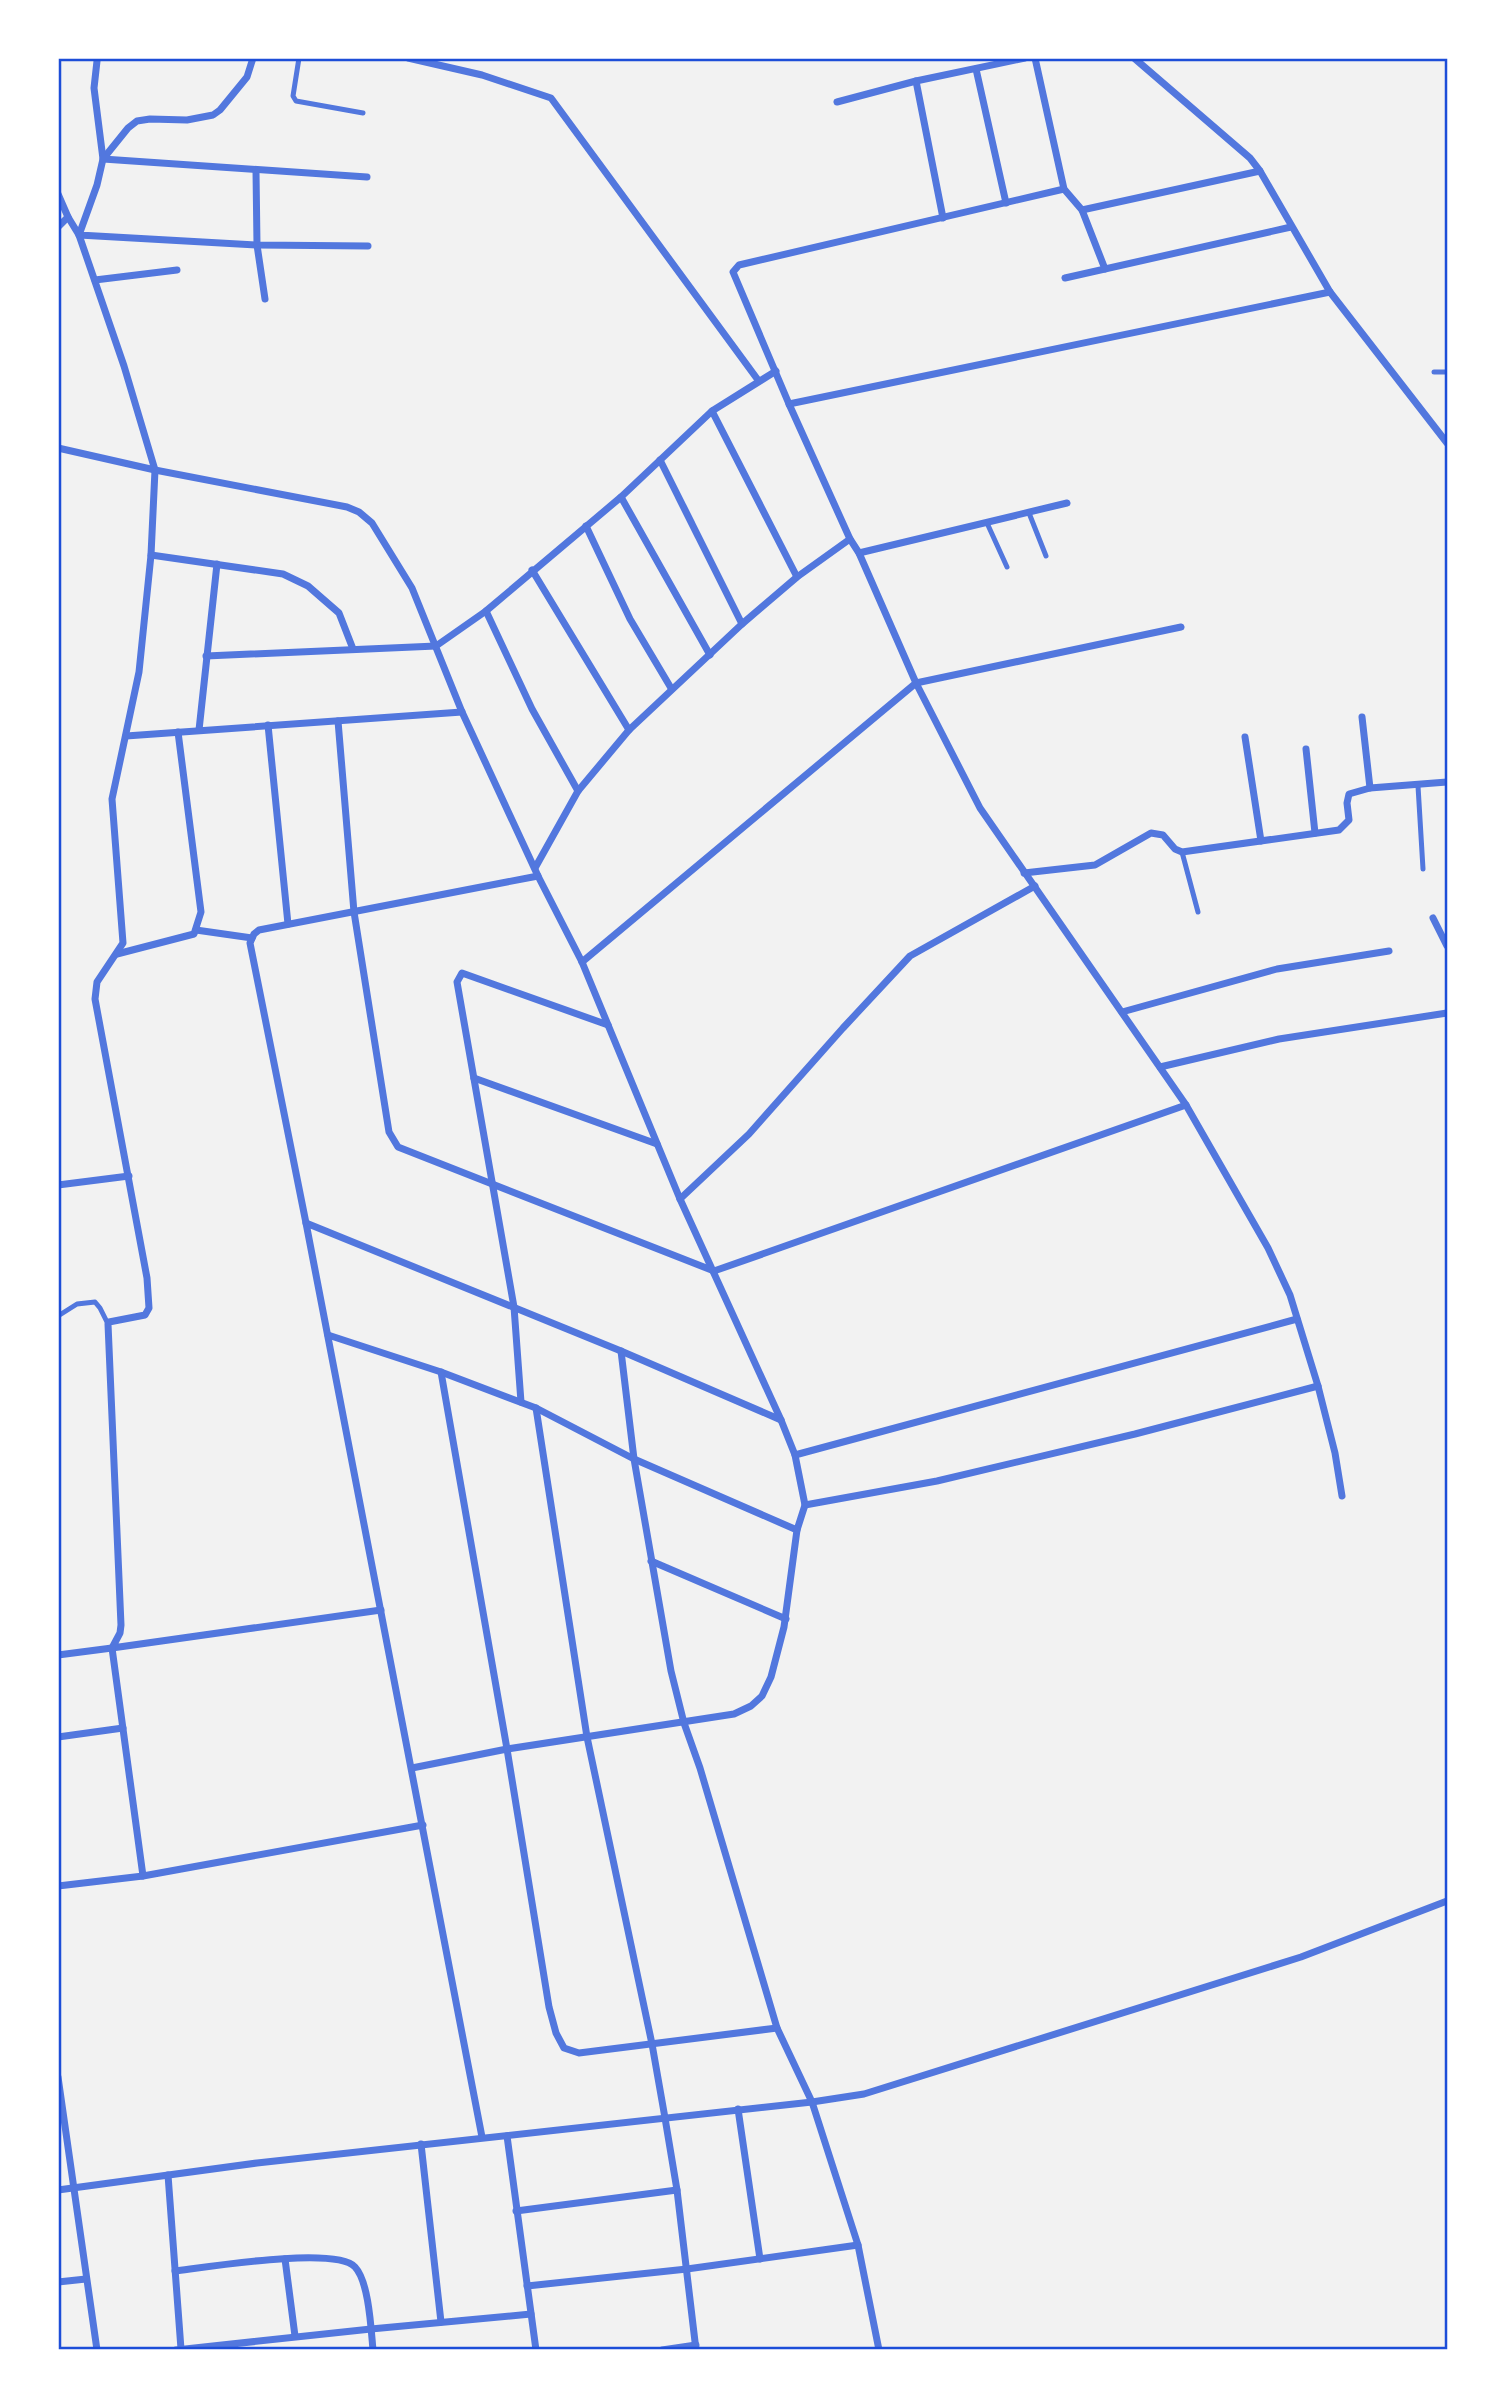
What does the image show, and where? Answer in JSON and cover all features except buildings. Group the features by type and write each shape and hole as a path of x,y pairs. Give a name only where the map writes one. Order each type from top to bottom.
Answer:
{"street":[{"path":"103,159 137,121 187,120 213,115 247,77 253,58"},
{"path":"408,58 482,75 551,98 758,380"},
{"path":"837,102 916,81 1025,58"},
{"path":"1035,58 1064,189 1083,210 1105,269"},
{"path":"1134,58 1250,158 1330,292 1447,443"},
{"path":"79,234 97,185 103,159 94,88 97,61"},
{"path":"976,69 1006,204"},
{"path":"916,81 943,218"},
{"path":"103,159 367,177"},
{"path":"256,171 257,245 265,299"},
{"path":"1083,210 1260,171"},
{"path":"1064,189 737,266 733,272 789,404 916,683 979,808 1186,1104 1268,1248 1290,1295 1318,1386 1335,1453 1342,1496"},
{"path":"58,194 79,234 124,366 155,470 151,555 139,671 111,799 123,943 97,982 95,999 147,1278 149,1308 145,1315 107,1324 121,1625 112,1648 144,1876"},
{"path":"58,227 68,217"},
{"path":"1065,278 1291,227"},
{"path":"79,234 257,245 368,246"},
{"path":"95,281 177,270"},
{"path":"789,404 1330,292"},
{"path":"206,656 436,646 486,611 586,526 712,411 776,371"},
{"path":"712,411 797,577"},
{"path":"58,448 155,470 347,507 359,512 372,523 412,588 462,712 538,876 582,962 680,1199 781,1420 794,1455 805,1504 797,1530 786,1619 771,1676 762,1696 751,1706 734,1714 508,1749 412,1768"},
{"path":"660,460 742,624"},
{"path":"621,496 710,655"},
{"path":"859,553 1068,503"},
{"path":"586,526 630,619 671,688"},
{"path":"535,867 578,791 629,730 742,624 797,577 850,539"},
{"path":"151,555 283,574 308,586 339,613 353,649"},
{"path":"199,730 218,564"},
{"path":"532,570 629,730"},
{"path":"486,611 532,709 578,791"},
{"path":"582,962 916,683 1181,627"},
{"path":"126,736 462,712"},
{"path":"1362,717 1370,788"},
{"path":"338,721 354,912 389,1132 398,1147 714,1271 1186,1104"},
{"path":"268,725 288,924"},
{"path":"117,954 194,934 201,912 178,732"},
{"path":"1245,737 1261,841"},
{"path":"1306,749 1315,833"},
{"path":"1024,873 1095,864 1152,833 1163,835 1175,849 1182,852 1339,830 1349,820 1349,794 1370,788 1447,782"},
{"path":"482,2137 250,943 259,930 538,876"},
{"path":"680,1199 749,1134 842,1028 910,956 1035,886"},
{"path":"1433,918 1447,946"},
{"path":"196,930 252,938"},
{"path":"1122,1012 1277,969 1389,951"},
{"path":"522,1402 514,1307 457,982 462,973 608,1025"},
{"path":"1160,1066 1279,1039 1447,1013"},
{"path":"474,1077 657,1144"},
{"path":"58,1185 129,1176"},
{"path":"306,1223 621,1351 781,1420"},
{"path":"794,1455 1297,1319"},
{"path":"328,1335 522,1402 634,1459 797,1530"},
{"path":"621,1351 634,1459 651,1561 671,1671 684,1723 701,1768 778,2028 812,2102 858,2245 879,2350"},
{"path":"441,1372 508,1749 548,2007 556,2033 565,2049 579,2053 778,2028"},
{"path":"805,1504 937,1481 1135,1434 1318,1386"},
{"path":"536,1408 587,1737 652,2044 677,2190 696,2348 662,2350"},
{"path":"651,1561 786,1619"},
{"path":"58,1655 381,1610"},
{"path":"58,1737 123,1728"},
{"path":"58,1886 144,1876 422,1825"},
{"path":"58,2190 421,2144 812,2102 864,2094 1301,1957 1447,1901"},
{"path":"58,2077 97,2350"},
{"path":"738,2109 760,2259"},
{"path":"507,2136 536,2350"},
{"path":"421,2144 441,2322"},
{"path":"168,2175 181,2349"},
{"path":"516,2211 677,2190"},
{"path":"527,2286 687,2269 858,2245"},
{"path":"175,2271 285,2259 349,2261 363,2278 373,2350"},
{"path":"285,2259 295,2336"},
{"path":"58,2282 86,2278"},
{"path":"176,2350 531,2314"}],"lane":[{"path":"299,58 293,96 296,102 363,113"},
{"path":"1434,372 1447,372"},
{"path":"1029,513 1046,556"},
{"path":"987,523 1007,567"},
{"path":"1418,786 1423,869"},
{"path":"1182,852 1198,912"},
{"path":"59,1314 78,1304 95,1302 107,1324"}]}
